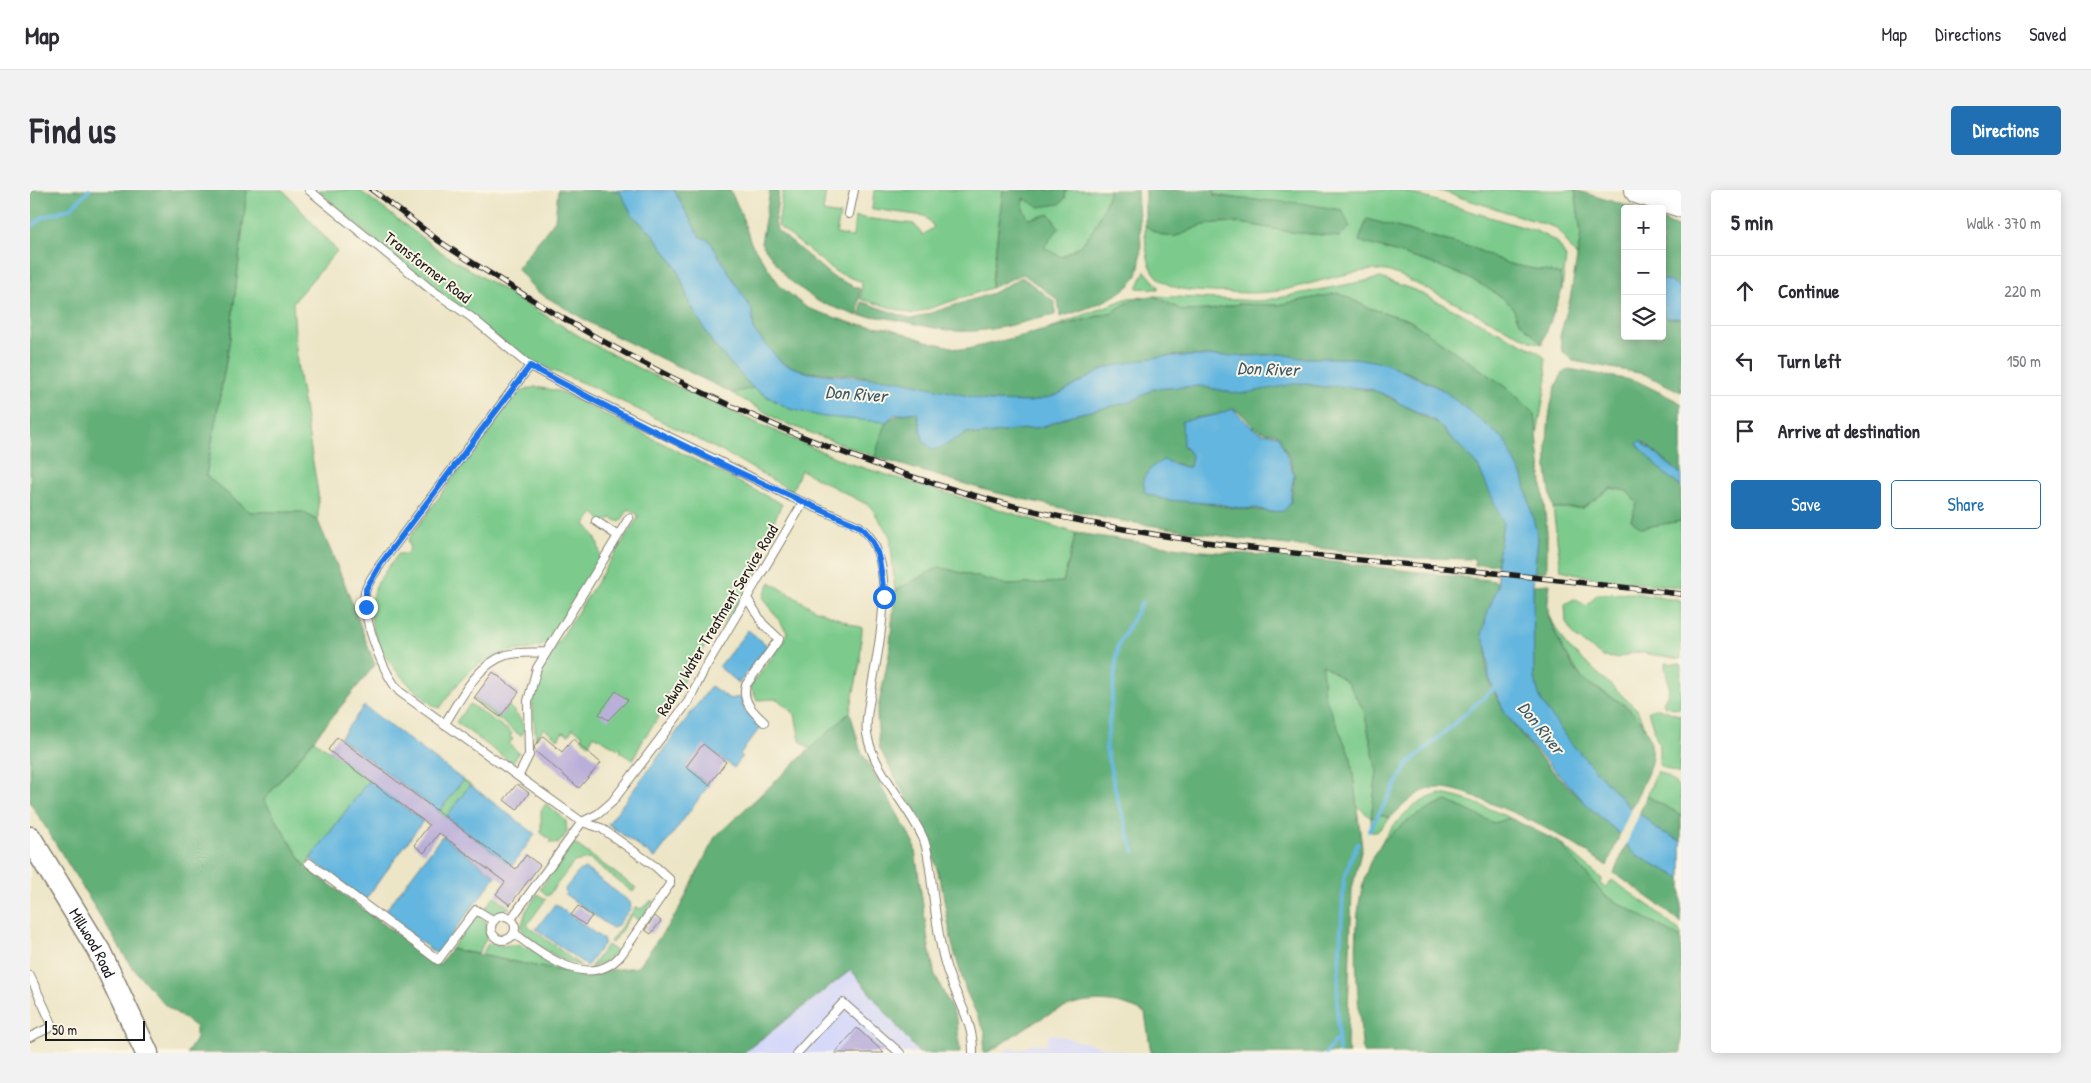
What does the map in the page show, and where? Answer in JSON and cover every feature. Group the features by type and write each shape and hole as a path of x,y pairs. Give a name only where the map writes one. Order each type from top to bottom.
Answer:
{"highway":[{"path":"1639,190 1681,202"}],"main road":[{"name":"Millwood Road","path":"30,838 99,951 142,1047"}],"lane":[{"name":"Transformer Road","path":"309,190 429,288 471,317 530,366"},
{"path":"849,214 854,190"},
{"path":"514,933 558,962 571,968 596,972 614,962 621,955 670,884 668,877 601,828 582,822 519,775 406,697 385,672 366,608 366,589 380,565 530,366 578,392 803,503 859,526 870,536 876,550 884,597 867,733 880,765 908,809 924,841 945,964 968,1016 973,1053"},
{"name":"Redway Water Treatment Service Road","path":"582,822 598,814 612,802 688,702 705,668 803,503"},
{"path":"519,775 530,753 528,708 530,692 537,668 545,652 629,518"},
{"path":"596,521 618,536"},
{"path":"747,598 763,624 779,639 744,692 751,710 764,722"},
{"path":"444,725 472,682 492,662 513,654 545,652"},
{"path":"511,919 582,822"},
{"path":"309,863 438,960 476,910 494,921"},
{"path":"504,916 511,919 515,925 514,933 505,940 498,938 492,929 494,921 504,916"},
{"path":"30,976 52,1024 51,1027 30,1037"},
{"path":"797,1053 843,1002 900,1053"}],"shaded area":[{"path":"851,970 919,1053 743,1053"},
{"path":"1052,1034 1130,1053 1007,1053 1008,1048 1020,1050 1033,1043 1046,1045 1049,1035"}],"green space":[{"path":"30,190 247,190 230,338 206,476 250,512 303,512 318,521 346,587 375,665 264,800 305,866 439,965 451,949 575,974 638,967 677,913 715,837 850,712 860,749 914,843 929,947 935,975 957,1020 960,1053 919,1053 851,970 743,1053 187,1053 196,1039 196,1027 165,1005 131,966 30,802"},
{"path":"247,190 283,190 337,251 293,302 297,364 318,493 318,521 303,512 250,512 206,476 230,338"},
{"path":"318,190 359,190 441,252 589,342 644,371 748,419 848,463 1076,533 1063,582 1008,585 939,567 895,591 890,536 870,506 801,470 792,491 729,455 593,387 531,362 424,285"},
{"path":"558,190 612,190 620,192 633,216 653,234 677,268 689,302 713,344 753,388 732,393 599,328 536,291 517,268 555,220"},
{"path":"674,190 730,190 741,213 751,243 781,287 807,308 854,324 889,328 926,341 964,350 1078,322 1112,312 1133,299 1154,296 1184,311 1210,310 1238,304 1278,305 1338,293 1369,308 1409,320 1509,389 1535,414 1547,532 1547,571 1534,573 1538,538 1469,411 1443,390 1420,378 1385,363 1354,358 1300,358 1282,354 1168,356 1105,368 1057,395 1031,402 990,401 857,375 807,372 782,363 754,331 752,310 700,237"},
{"path":"770,190 779,190 775,222 777,230 833,277 860,289 858,316 819,302 788,279 761,243"},
{"path":"783,190 826,190 823,212 840,215 836,234 853,237 855,217 914,224 923,235 934,227 925,216 872,209 874,190 1003,190 991,288 913,314 861,299 862,282 836,272 778,226"},
{"path":"1003,190 1066,190 1065,198 1060,204 1039,207 1023,198 1023,209 1029,219 1050,214 1059,228 1044,247 1061,257 1080,245 1093,230 1110,190 1137,190 1141,256 1137,275 1132,283 1103,302 1060,317 1058,300 1023,274 991,288"},
{"path":"1066,190 1110,190 1093,230 1080,245 1061,257 1044,247 1023,209 1024,197 1065,198"},
{"path":"1145,190 1216,190 1213,195 1300,203 1342,210 1350,227 1339,237 1242,224 1216,223 1174,236 1166,236 1145,225"},
{"path":"1216,190 1400,190 1536,231 1557,242 1566,257 1562,290 1560,274 1509,264 1473,248 1367,219 1359,241 1458,273 1494,292 1510,304 1519,321 1542,344 1531,341 1403,277 1386,271 1360,272 1263,293 1195,291 1169,285 1160,279 1148,259 1145,225 1166,236 1174,236 1205,225 1225,223 1339,237 1342,210 1212,194"},
{"path":"1437,190 1575,190 1581,234 1577,257 1557,228"},
{"path":"1575,190 1624,205 1621,205 1621,340 1666,340 1666,316 1667,318 1681,318 1681,392 1644,374 1573,361 1562,351 1560,336 1570,299 1581,234"},
{"path":"1367,219 1473,248 1509,264 1560,274 1562,290 1542,344 1519,321 1510,304 1494,292 1458,273 1359,241"},
{"path":"1666,222 1681,229 1681,289 1666,280"},
{"path":"1145,271 1158,286 1158,289 1137,288"},
{"path":"1022,277 1055,302 1055,315 975,331 946,330 889,318 860,316 862,302 912,319 993,293"},
{"path":"1381,278 1414,290 1537,351 1545,358 1547,378 1537,435 1535,414 1509,389 1409,320 1369,308 1338,293 1278,305 1238,304 1210,310 1184,311 1154,296 1261,301"},
{"path":"1154,296 1133,299 1112,312 1045,330 1128,298"},
{"path":"1569,369 1637,381 1681,403 1681,474 1643,442 1664,473 1681,487 1681,521 1641,528 1631,520 1637,503 1627,491 1611,488 1583,508 1553,508 1547,470 1549,415 1556,386 1562,375"},
{"path":"1300,383 1377,391 1435,421 1477,464 1492,496 1503,522 1497,564 1475,565 1474,559 1415,558 1269,543 1108,519 985,490 875,457 886,424 890,419 905,414 917,412 923,441 954,439 969,432 977,435 1042,427 1072,415 1131,402 1153,389 1200,386 1224,391 1261,390 1277,385","holes":["1233,409 1259,430 1276,433 1282,442 1294,474 1291,502 1269,512 1166,500 1175,463 1190,467 1192,456 1183,445 1195,418 1216,415"]},
{"path":"535,387 559,391 782,504 772,525 772,530 755,552 763,561 732,613 699,655 644,738 633,760 621,753 620,747 618,749 594,735 589,744 581,738 583,735 573,728 569,735 563,732 558,739 544,728 536,739 532,700 538,674 639,516 629,509 620,522 611,518 604,523 594,513 585,524 596,540 600,559 551,638 539,647 513,651 489,659 479,665 462,679 440,708 430,703 393,667 378,643 374,631 371,604 372,597 381,578 398,554 407,554 410,547 408,540 491,425 521,391"},
{"path":"753,388 786,406 817,415 886,422 875,457 782,422 732,393"},
{"path":"1610,488 1627,491 1637,503 1631,520 1669,523 1681,521 1681,587 1598,579 1561,570 1553,508 1583,508"},
{"path":"1076,533 1202,551 1289,557 1496,581 1497,594 1483,634 1487,647 1489,679 1510,720 1527,742 1584,802 1620,834 1607,866 1563,837 1533,822 1451,789 1437,788 1424,791 1408,801 1390,818 1382,815 1371,818 1377,772 1364,711 1348,683 1322,664 1324,695 1351,758 1362,848 1352,889 1347,1046 1349,1053 1151,1053 1145,1013 1123,1004 1101,1001 1081,1003 1043,1017 988,1053 983,1053 985,1032 966,991 952,944 942,888 926,829 900,787 879,747 877,713 889,655 895,591 939,567 1008,585 1063,582"},
{"path":"770,582 814,609 862,628 860,662 850,712 810,749 800,741 795,714 777,699 757,700 750,687 784,641 787,632 763,597"},
{"path":"1550,584 1549,618 1557,637 1580,677 1636,715 1649,735 1652,749 1651,763 1631,809 1560,730 1539,695 1534,678 1532,655 1533,585"},
{"path":"1635,593 1681,601 1681,659 1636,652 1617,658 1603,657 1576,638 1566,623 1565,604 1574,599 1587,606 1597,594"},
{"path":"1547,612 1565,644 1637,709 1645,728 1627,706 1583,680 1561,646"},
{"path":"1665,663 1681,664 1680,709 1665,706 1663,702 1667,696 1669,686"},
{"path":"1322,664 1348,683 1364,711 1377,772 1371,818 1355,804 1351,758 1323,695"},
{"path":"474,698 500,717 509,706 521,720 524,730 521,736 476,702"},
{"path":"470,704 512,733 510,737 513,739 509,744 519,753 512,763 456,722"},
{"path":"1658,708 1681,716 1679,774 1659,765 1659,746 1648,711"},
{"path":"314,740 369,780 305,866 264,800"},
{"path":"1657,771 1671,779 1678,787 1681,798 1681,815 1647,796"},
{"path":"463,780 470,785 446,817 439,812"},
{"path":"1440,794 1467,800 1510,818 1494,823 1447,801 1412,820 1380,845 1398,820 1413,807"},
{"path":"1647,796 1681,815 1681,841 1656,829 1639,814"},
{"path":"1447,801 1494,823 1510,818 1559,842 1604,895 1681,938 1681,1053 1363,1053 1356,945 1362,888 1369,864 1381,844 1395,830 1420,814"},
{"path":"546,804 566,821 567,833 558,844 549,842 551,840 541,833 541,810"},
{"path":"1382,815 1390,818 1377,832 1371,832 1371,818"},
{"path":"1559,842 1602,879 1601,885 1605,887 1612,880 1652,908 1681,933 1681,938 1604,895"},
{"path":"574,843 636,888 633,892 589,859 574,862 548,896 540,889"},
{"path":"1626,845 1636,855 1681,878 1681,923 1614,873"},
{"path":"537,894 546,899 527,925 581,966 564,960 540,946 526,935 521,928 526,911"},
{"path":"494,896 510,908 492,914 485,909"},
{"path":"652,900 653,902 639,921 632,915 612,943 610,942 636,907 641,909"},
{"path":"476,915 487,922 485,930 487,937 478,954 451,949"},
{"path":"488,944 496,945 518,945 529,949 575,974 481,955"},
{"path":"607,945 617,952 600,964 590,968"}],"water":[{"name":"Don River","path":"612,190 674,190 700,237 709,240 752,310 754,331 782,363 809,373 897,380 990,401 1031,402 1057,395 1105,368 1145,359 1167,356 1282,354 1300,358 1354,358 1385,363 1443,390 1504,439 1523,477 1538,538 1533,585 1534,678 1541,701 1568,740 1631,809 1647,819 1656,829 1681,841 1681,878 1636,855 1626,845 1620,834 1591,809 1530,744 1505,713 1489,678 1487,648 1482,635 1488,611 1498,586 1497,564 1503,522 1477,464 1435,421 1391,397 1370,389 1339,386 1324,387 1300,383 1240,394 1200,386 1153,389 1131,402 1072,415 1042,427 977,435 969,432 933,450 923,441 917,412 894,415 886,422 824,417 790,409 753,388 713,344 689,302 677,268 653,234 633,216 620,192"},
{"path":"1666,280 1681,289 1681,318 1667,318"},
{"path":"1233,409 1254,429 1262,433 1279,435 1294,475 1291,502 1284,511 1269,512 1256,508 1244,509 1218,504 1166,500 1145,493 1143,479 1153,466 1163,460 1190,467 1192,456 1183,445 1182,421 1216,415"},
{"path":"1640,441 1681,474 1681,487 1664,473 1637,444"},
{"path":"748,630 768,646 739,683 719,667"},
{"path":"711,686 730,699 740,697 745,701 743,706 746,712 763,724 740,754 742,757 734,768 703,745 686,767 709,785 655,858 608,824"},
{"path":"364,706 463,780 439,812 340,738"},
{"path":"369,780 423,821 365,900 310,859"},
{"path":"470,785 535,834 512,866 446,817"},
{"path":"442,836 496,876 437,954 383,914"},
{"path":"586,869 630,902 631,908 616,927 612,928 566,895 565,889 580,870"},
{"path":"555,904 604,940 604,943 587,966 536,929"}],"pier":[{"path":"1632,807 1640,812 1625,847 1619,837"}],"building":[{"path":"493,672 519,692 500,717 474,698"},
{"path":"616,691 628,700 608,720 599,714"},
{"path":"543,736 562,752 573,739 601,763 579,788 535,751 534,747"},
{"path":"337,737 516,869 526,855 540,865 510,905 496,894 505,882 439,833 424,853 414,845 429,825 328,750"},
{"path":"703,744 726,762 709,785 686,767"},
{"path":"517,784 529,793 517,810 504,800"},
{"path":"578,906 592,916 585,925 571,915"},
{"path":"655,916 661,921 651,934 645,930"},
{"path":"857,1028 884,1053 835,1053"}],"waterway":[{"path":"30,228 43,217 71,208 89,190"},
{"path":"1134,852 1118,801 1106,749 1118,646 1142,602"},
{"path":"1369,831 1408,764 1497,686"},
{"path":"1339,1052 1337,1001 1344,880 1358,844"},
{"path":"1326,1053 1337,1039"}],"railway":[{"path":"372,190 457,253 580,328 652,368 802,437 880,466 958,491 1038,512 1118,528 1204,542 1291,553 1681,594"}],"route":[{"path":"366,607 366,589 380,565 530,366 578,392 803,503 859,526 866,531 874,544 880,564 884,597"}]}
